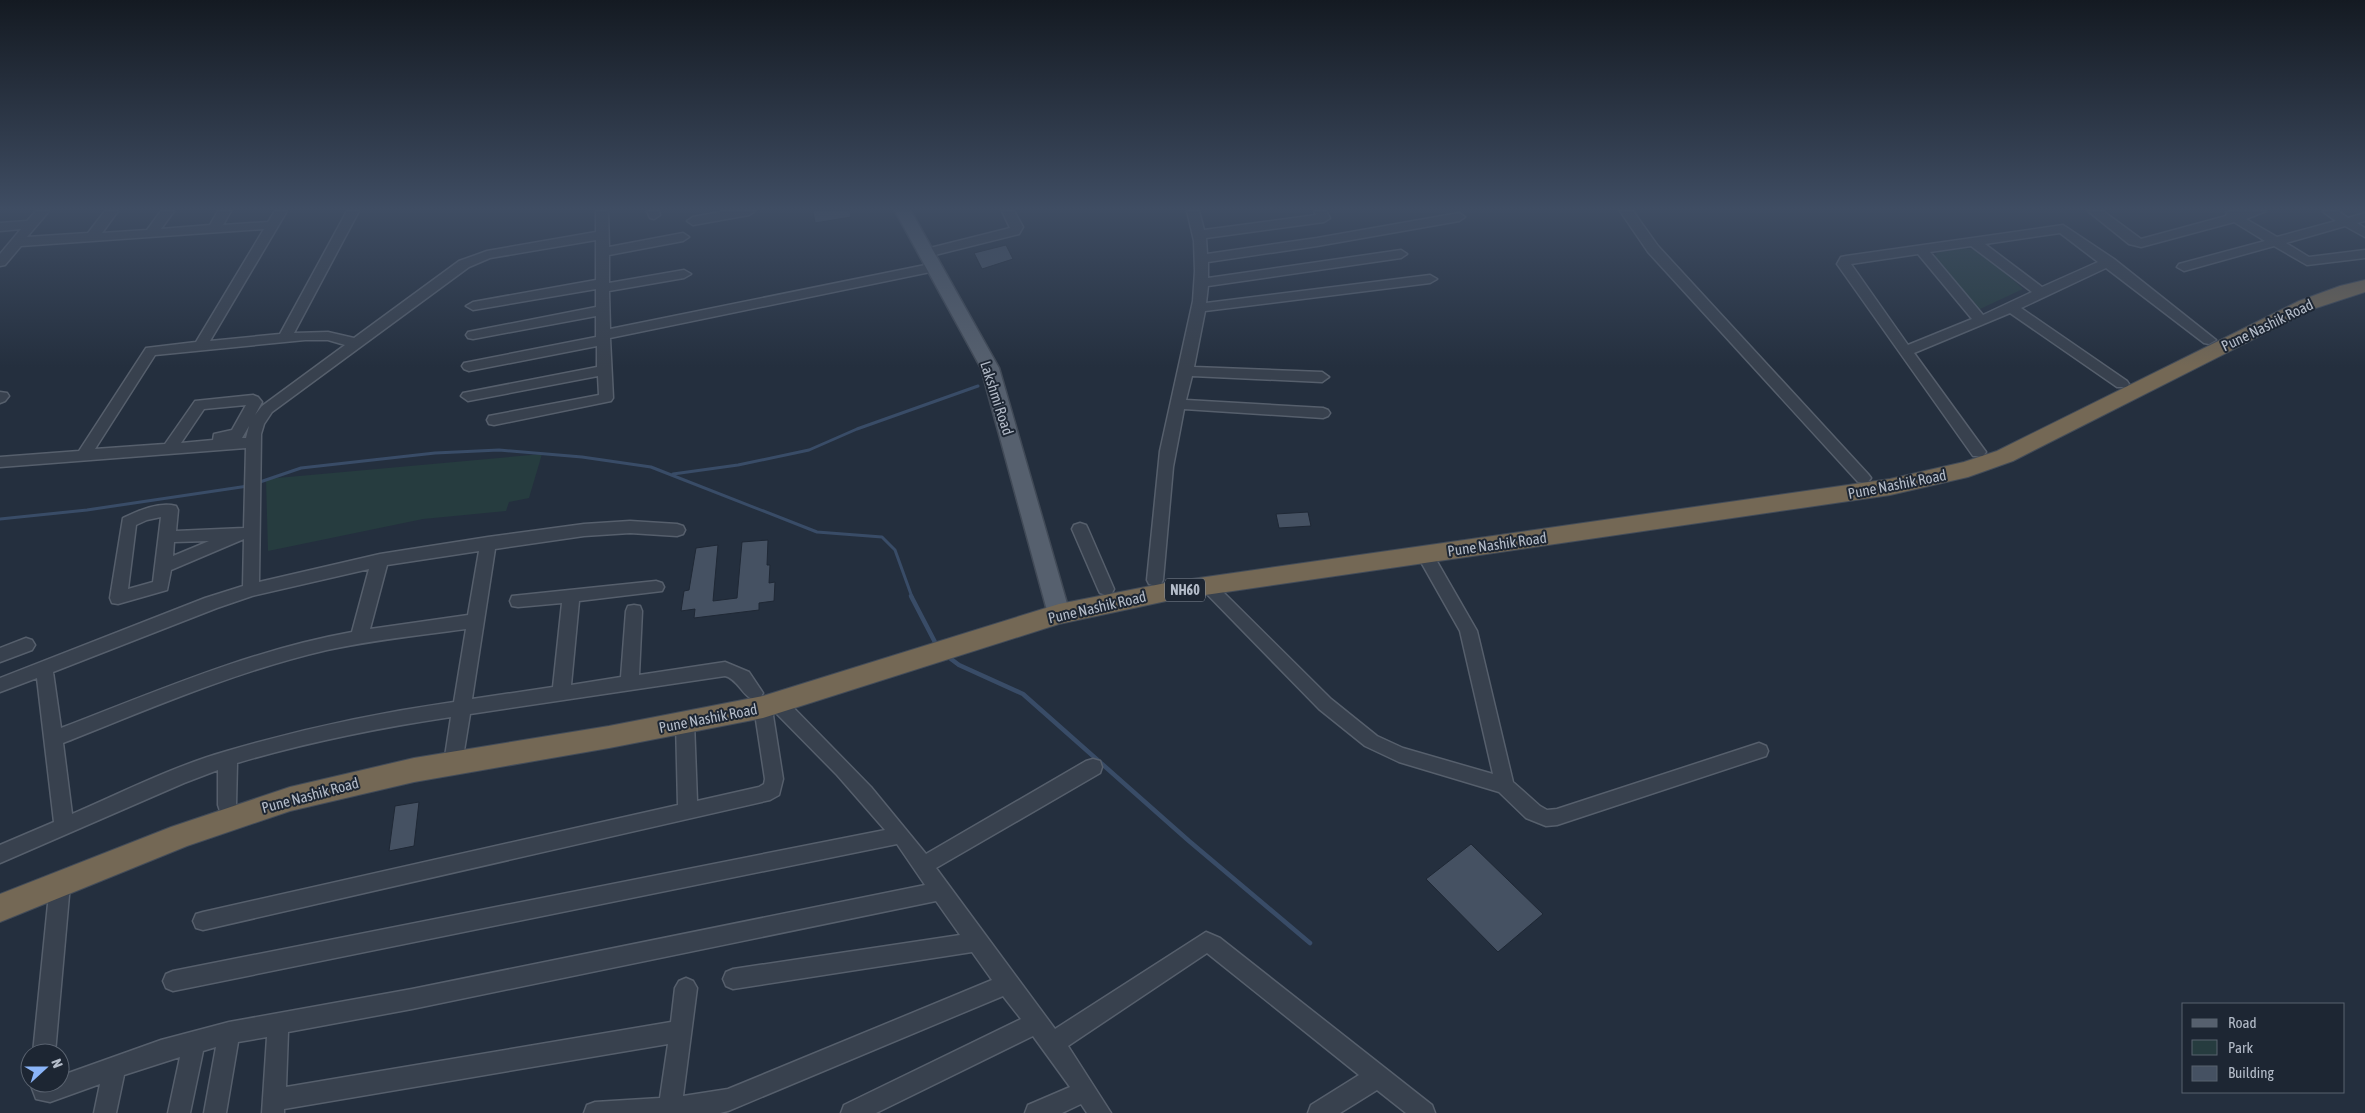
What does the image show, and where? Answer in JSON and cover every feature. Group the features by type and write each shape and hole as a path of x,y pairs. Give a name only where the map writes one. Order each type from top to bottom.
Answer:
{"highway":[{"name":"Pune Nashik Road","path":"0,892 227,805 327,774 685,722 765,701 1056,608 1106,589 1155,580 1863,478 1943,463 1978,452 2034,428 2302,294 2323,286 2365,275"},
{"name":"Pune Nashik Road","path":"1056,608 1890,487 1968,470 2005,456 2056,432 2306,305 2365,286"},
{"name":"Pune Nashik Road","path":"0,908 181,836 290,799 455,755 582,727 765,701"}],"main road":[{"name":"Lakshmi Road","path":"933,263 990,368 1056,608"}],"street":[{"path":"201,344 250,263"},
{"path":"285,337 325,263"},
{"path":"251,590 247,533 252,506 257,423 267,409 450,273 467,263"},
{"path":"494,420 606,398 603,338 603,263"},
{"path":"469,366 603,338 919,263"},
{"path":"1155,580 1162,492 1177,404 1199,308 1203,283 1201,263"},
{"path":"1203,283 1340,263"},
{"path":"1666,263 1863,478"},
{"path":"1845,263 1844,264 1978,452"},
{"path":"1933,263 1981,321"},
{"path":"2002,263 2041,292"},
{"path":"1906,351 2011,308 2041,292 2107,263"},
{"path":"2110,263 2209,340"},
{"path":"2184,267 2199,263"},
{"path":"473,306 684,274"},
{"path":"1199,308 1430,279"},
{"path":"2011,308 2122,384"},
{"path":"473,336 603,310"},
{"path":"83,456 149,353 155,350 285,337 328,336 355,343"},
{"path":"468,396 604,370"},
{"path":"1185,371 1322,378"},
{"path":"0,462 83,456 172,445 234,436 237,434 255,402 253,400 200,404 196,407 172,445"},
{"path":"1177,404 1323,413"},
{"path":"172,445 255,442"},
{"path":"170,510 166,537 161,586 118,598 129,522 143,515 170,510"},
{"path":"0,685 168,618 251,590 380,560 584,530 630,526 677,530"},
{"path":"1080,530 1106,589"},
{"path":"166,537 247,533"},
{"path":"164,566 247,533"},
{"path":"455,755 488,543"},
{"path":"1425,555 1468,631 1504,786"},
{"path":"359,637 380,560"},
{"path":"518,601 656,587"},
{"path":"1208,587 1325,704 1371,741 1399,754 1504,786 1533,812 1546,818 1557,817 1759,751"},
{"path":"561,692 570,596"},
{"path":"630,682 634,611"},
{"path":"53,740 217,677 308,648 359,637 475,621"},
{"path":"0,655 26,645"},
{"path":"44,667 64,825"},
{"path":"0,854 177,777 228,758 343,727 630,682 725,669 736,671 747,678 765,701 872,800 901,835 1007,984 1053,1043 1100,1113"},
{"path":"203,921 764,794 772,789 774,779 765,701"},
{"path":"685,722 688,811"},
{"path":"227,805 228,758"},
{"path":"924,865 1093,767"},
{"path":"173,981 901,835"},
{"path":"45,1043 60,884"},
{"path":"70,1084 194,1041 228,1033 431,995 940,891"},
{"path":"733,979 977,942"},
{"path":"1053,1043 1206,942 1214,945 1424,1113"},
{"path":"595,1113 706,1106 728,1100 1007,984"},
{"path":"670,1107 686,988"},
{"path":"852,1113 1036,1023"},
{"path":"278,1024 273,1106 681,1031"},
{"path":"215,1113 228,1033"},
{"path":"179,1113 194,1041"},
{"path":"105,1113 115,1067"},
{"path":"1319,1113 1379,1076"},
{"path":"1036,1113 1086,1091"}],"green space":[{"path":"1938,263 1994,263 2023,289 1980,309 1975,307"},
{"path":"542,454 529,498 509,502 506,511 423,519 268,551 266,479"}],"building":[{"path":"979,263 1001,263 982,269"},
{"path":"1308,512 1311,526 1279,528 1276,514"},
{"path":"768,540 767,565 770,565 769,583 775,582 774,601 759,603 759,610 694,618 695,609 681,611 684,591 689,590 696,548 718,545 713,601 737,598 742,542"},
{"path":"419,802 414,846 389,851 395,806"},
{"path":"1471,844 1543,914 1498,952 1426,879"}],"waterway":[{"path":"673,474 738,465 809,450 857,429 978,386"},
{"path":"257,483 301,468 435,453 499,450 582,457 651,467 817,532 882,537 895,550 912,597"},
{"path":"0,519 87,510 248,486"},
{"path":"911,596 937,646"},
{"path":"947,656 959,665 1023,694 1189,841 1310,943"}]}
